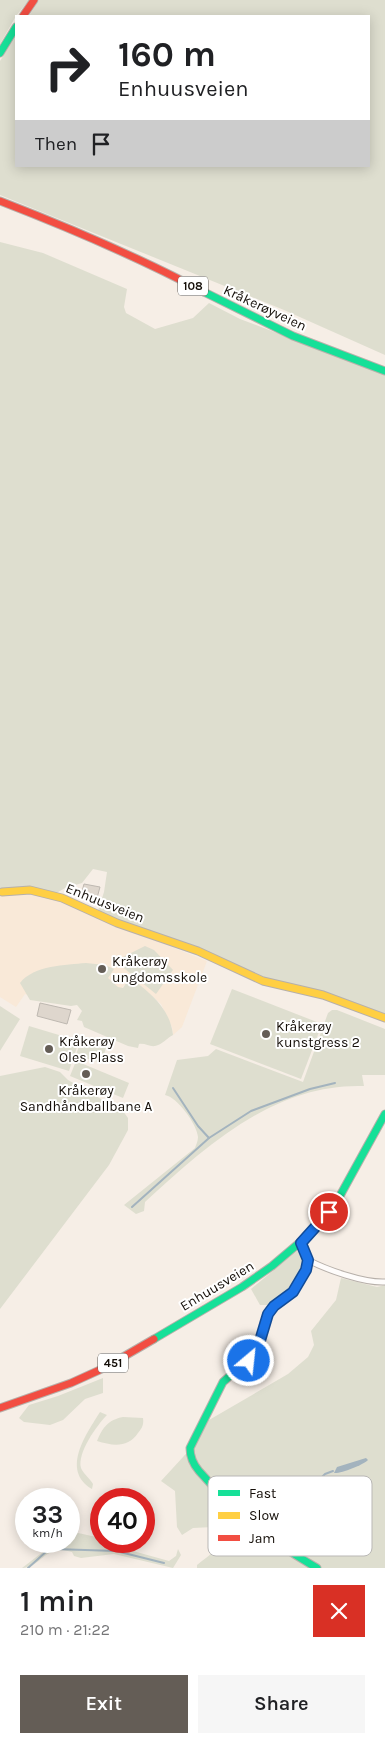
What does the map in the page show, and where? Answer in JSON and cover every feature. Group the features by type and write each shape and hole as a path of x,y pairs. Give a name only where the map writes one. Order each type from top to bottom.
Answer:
{"main road":[{"path":"24,15 34,0"},
{"path":"0,53 15,29"},
{"name":"Kråkerøyveien","path":"0,201 153,264 243,313 293,336 385,371"},
{"name":"Enhuusveien","path":"2,892 30,890 62,898 117,923 198,951 263,981 323,995 385,1018"},
{"name":"Enhuusveien","path":"0,1408 71,1383 117,1361 256,1278 301,1243 336,1203 385,1114"},
{"path":"208,1481 192,1462 189,1453 223,1382 255,1354 268,1314 274,1306 293,1292 306,1270 308,1260 301,1243"},
{"path":"296,1556 317,1568"}],"street":[{"path":"308,1260 352,1276 385,1282"}],"shaded area":[{"path":"0,0 29,0 15,15 0,44"},
{"path":"39,0 385,0 385,355 284,310 0,195 0,61 15,38 15,167 370,167 370,15 30,15"},
{"path":"0,242 43,253 127,289 124,307 126,313 155,329 193,318 209,303 240,319 385,374 385,1018 323,995 285,987 215,958 97,914 104,892 107,872 93,869 82,883 65,888 53,895 30,890 0,892"},
{"name":"Kråkerøy ungdomsskole","path":"31,892 65,901 96,917 207,961 182,1027 173,1035 172,1027 161,1004 131,977 122,988 60,995 38,1000 25,994 16,1007 0,997 0,894"},
{"path":"145,946 154,950 173,970 156,994 120,965 121,958"},
{"path":"86,963 105,965 114,969 108,978 118,987 123,988 130,977 152,995 168,1017 173,1035 155,1046 139,1044 138,1048 128,1046 84,1027 82,1021 77,1020 82,1011 77,1005 71,1006 30,1000 20,983 26,977 42,969 60,965"},
{"name":"Kråkerøy kunstgress 2","path":"232,989 322,1024 301,1079 210,1044"},
{"path":"0,1006 20,1019 0,1051"},
{"path":"332,1010 337,1010 385,1029 385,1075 362,1075 364,1086 332,1088 301,1095 272,1107 244,1122 192,1160 145,1202 144,1211 136,1214 124,1205 195,1148 198,1137 194,1125 180,1106 165,1095 177,1060 208,1056 216,1049 303,1082 328,1013"},
{"name":"Kråkerøy Oles Plass","path":"29,1026 79,1041 69,1071 20,1056"},
{"path":"82,1037 107,1045 101,1063 76,1055"},
{"path":"76,1061 129,1083 123,1098 70,1076"},
{"path":"45,1067 60,1072 68,1080 101,1099 120,1107 128,1118 128,1130 109,1165 0,1309 0,1076"},
{"path":"297,1251 301,1252 305,1258 301,1271 291,1290 276,1304 260,1305 251,1289"},
{"path":"341,1278 377,1287 385,1285 385,1568 197,1568 197,1565 208,1556 372,1556 372,1476 208,1476 208,1527 193,1528 182,1535 177,1527 175,1491 161,1481 194,1445 209,1420 288,1374 308,1357 314,1345 311,1331 336,1300"},
{"path":"103,1378 103,1393 85,1399 63,1420 50,1425 24,1422 19,1418 29,1405"},
{"path":"100,1412 107,1415 98,1425 82,1455 81,1468 93,1484 92,1488 83,1481 78,1472 77,1462 79,1451"},
{"path":"123,1417 143,1418 142,1426 134,1438 125,1443 114,1445 97,1441 107,1425 113,1420"},
{"path":"80,1533 90,1536 90,1553 140,1553 169,1561 176,1556 178,1549 181,1555 173,1568 114,1554 81,1558 74,1556 72,1553 80,1553"},
{"path":"42,1553 51,1553 29,1567 22,1568"}],"water":[{"path":"366,1458 368,1460 357,1467 334,1473 337,1467"}],"building":[{"path":"84,884 100,887 97,898 81,895"},
{"path":"40,1003 71,1010 67,1024 37,1016"}],"waterway":[{"path":"132,1207 209,1138 251,1111 310,1089 335,1083"},
{"path":"173,1088 198,1126 209,1138"},
{"path":"323,1476 333,1471"},
{"path":"28,1568 48,1550 54,1549 116,1551 164,1563"}],"traffic: fast":[{"path":"0,53 15,29"},
{"path":"204,292 293,336 385,371"},
{"path":"154,1339 242,1287 272,1266 311,1233 336,1203 385,1114"},
{"path":"208,1481 195,1466 190,1448 223,1382 255,1354 268,1314 274,1306 293,1292 306,1270 308,1260 301,1243"},
{"path":"297,1556 317,1568"}],"traffic: slow":[{"path":"2,892 30,890 62,898 117,923 198,951 263,981 323,995 385,1018"}],"traffic: jam":[{"path":"24,15 34,0"},
{"path":"0,201 104,243 204,292"},
{"path":"0,1408 71,1383 104,1368 154,1339"}],"place":[{"name":"Kråkerøy ungdomsskole","path":"102,969"},
{"name":"Kråkerøy kunstgress 2","path":"266,1034"},
{"name":"Kråkerøy Oles Plass","path":"49,1049"},
{"name":"Kråkerøy Sandhåndballbane A","path":"86,1074"}],"route":[{"path":"249,1361 255,1354 268,1314 274,1306 293,1292 308,1266 306,1252 301,1243 329,1212"}]}
